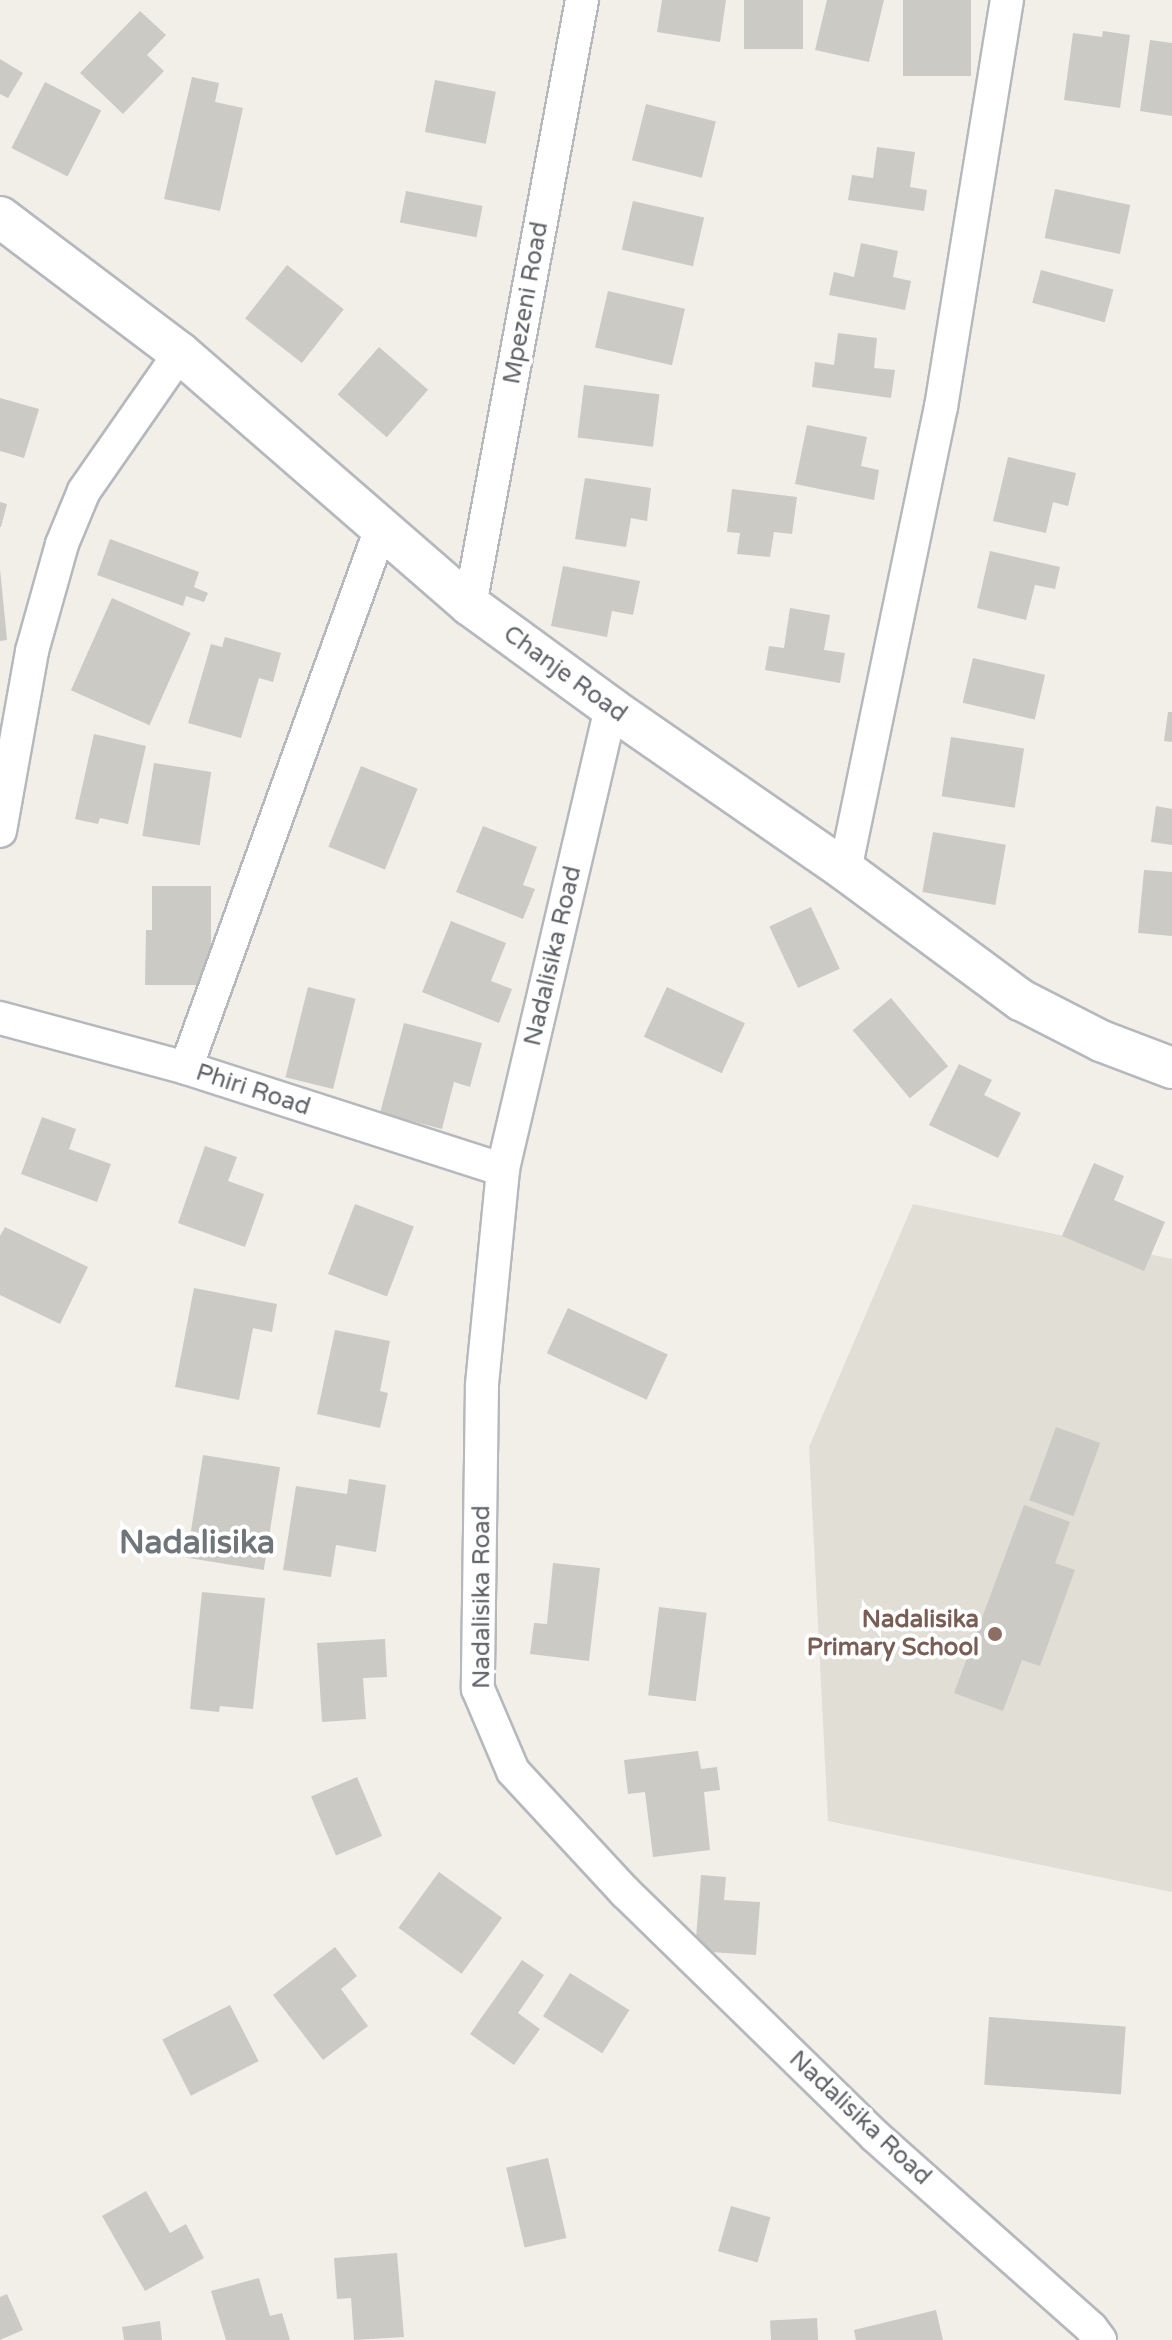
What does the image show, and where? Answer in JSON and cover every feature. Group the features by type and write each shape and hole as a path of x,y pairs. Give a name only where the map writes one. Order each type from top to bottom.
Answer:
{"street":[{"name":"Mpezeni Road","path":"470,605 582,0"},
{"path":"845,870 941,407 1007,0"},
{"name":"Chanje Road","path":"0,217 180,353 470,605 611,708 845,870 1021,1000 1101,1041 1172,1068"},
{"path":"0,831 32,651 62,544 84,491 180,353"},
{"path":"186,1068 381,528"},
{"name":"Nadalisika Road","path":"611,708 503,1170 482,1386 478,1689 513,1771 625,1892 875,2136 1091,2328 1100,2340"},
{"name":"Phiri Road","path":"0,1018 186,1068 503,1170"}],"shaded area":[{"name":"Nadalisika Primary School","path":"913,1204 1172,1259 1172,1892 828,1821 809,1447"}],"building":[{"path":"662,0 726,0 720,42 657,32"},
{"path":"744,0 803,0 803,49 744,49"},
{"path":"827,0 884,0 869,62 815,50"},
{"path":"903,0 971,0 971,76 903,76"},
{"path":"140,11 166,35 147,55 164,71 123,114 80,73"},
{"path":"1103,31 1130,35 1120,108 1064,100 1073,33 1102,37"},
{"path":"1150,40 1172,43 1172,116 1140,111"},
{"path":"0,59 23,73 8,98 0,94"},
{"path":"192,77 219,83 215,102 243,108 220,211 164,199"},
{"path":"435,80 496,92 486,144 425,132"},
{"path":"45,82 101,111 68,177 11,148"},
{"path":"646,104 716,121 702,178 632,160"},
{"path":"877,147 915,152 910,187 927,190 924,211 848,200 852,175 873,178"},
{"path":"1055,189 1130,205 1120,254 1045,238"},
{"path":"406,191 483,206 476,237 400,222"},
{"path":"633,201 704,217 693,266 622,250"},
{"path":"861,243 898,251 893,277 911,281 905,310 829,295 834,272 854,277"},
{"path":"287,265 344,309 302,363 245,319"},
{"path":"1041,270 1113,289 1105,322 1032,303"},
{"path":"608,291 685,309 672,365 595,348"},
{"path":"838,333 877,338 874,368 895,370 891,398 812,387 815,362 834,365"},
{"path":"379,347 428,390 387,437 338,395"},
{"path":"584,385 659,394 653,447 578,438"},
{"path":"0,398 39,409 24,458 0,451"},
{"path":"807,425 867,437 861,466 879,470 874,500 795,484"},
{"path":"1008,457 1076,473 1068,506 1053,502 1046,533 993,521"},
{"path":"585,478 651,488 647,521 631,518 626,547 575,539"},
{"path":"732,489 797,497 792,534 774,532 770,557 737,554 740,533 727,532"},
{"path":"0,502 7,504 1,527 0,527"},
{"path":"110,539 199,572 194,587 208,593 204,602 186,596 183,606 97,575"},
{"path":"990,551 1060,567 1055,589 1035,585 1026,620 977,608"},
{"path":"563,566 640,581 633,615 612,611 607,637 551,626"},
{"path":"0,569 7,640 0,641"},
{"path":"112,598 191,633 149,725 71,690"},
{"path":"790,608 830,615 824,650 845,653 840,683 765,670 769,646 784,648"},
{"path":"225,637 281,653 273,682 259,678 241,738 188,723 211,644 222,647"},
{"path":"973,658 1045,675 1035,719 963,703"},
{"path":"1168,712 1172,712 1172,742 1164,741"},
{"path":"94,734 146,746 128,824 100,818 98,824 75,819"},
{"path":"951,737 1024,749 1015,808 942,796"},
{"path":"154,763 211,772 200,845 142,836"},
{"path":"361,766 418,789 385,870 328,847"},
{"path":"1156,806 1172,809 1172,845 1151,842"},
{"path":"483,826 537,847 523,885 535,889 523,919 456,892"},
{"path":"933,832 1006,845 995,905 922,892"},
{"path":"1144,870 1172,872 1172,936 1138,933"},
{"path":"152,886 211,886 211,985 145,985 146,930 152,930"},
{"path":"811,907 840,969 798,988 769,926"},
{"path":"451,921 506,943 491,981 512,989 499,1023 422,992"},
{"path":"308,987 356,999 333,1089 286,1077"},
{"path":"667,987 745,1023 722,1073 644,1037"},
{"path":"891,998 948,1066 910,1098 853,1030"},
{"path":"404,1023 482,1043 470,1087 454,1082 442,1129 380,1113"},
{"path":"959,1064 992,1080 984,1095 1021,1113 998,1158 929,1125"},
{"path":"42,1117 76,1129 69,1149 111,1164 97,1202 21,1174"},
{"path":"205,1146 237,1157 228,1181 264,1194 245,1247 178,1223"},
{"path":"1094,1163 1124,1176 1114,1200 1165,1222 1144,1271 1062,1236"},
{"path":"355,1204 414,1227 387,1297 328,1274"},
{"path":"5,1227 88,1267 60,1324 0,1295 0,1236"},
{"path":"194,1288 277,1304 272,1332 253,1328 239,1400 175,1387"},
{"path":"568,1308 668,1354 647,1400 547,1353"},
{"path":"335,1330 390,1341 380,1391 388,1393 380,1428 317,1414"},
{"path":"1056,1427 1100,1443 1073,1516 1029,1500"},
{"path":"203,1455 280,1467 264,1570 187,1558"},
{"path":"349,1479 386,1485 376,1552 336,1545 331,1577 283,1570 296,1486 347,1494"},
{"path":"1024,1505 1070,1522 1055,1563 1075,1570 1040,1666 1022,1660 1003,1711 954,1693"},
{"path":"553,1563 600,1568 589,1661 530,1654 534,1623 547,1624"},
{"path":"202,1592 265,1598 253,1709 220,1706 219,1712 190,1709"},
{"path":"659,1607 707,1613 696,1701 648,1695"},
{"path":"385,1639 387,1677 363,1678 366,1719 322,1722 317,1643"},
{"path":"698,1751 701,1769 717,1767 720,1790 704,1792 710,1850 653,1857 645,1792 628,1794 624,1760"},
{"path":"357,1777 382,1836 336,1855 311,1797"},
{"path":"439,1872 502,1918 462,1974 398,1928"},
{"path":"701,1875 726,1877 724,1900 760,1902 756,1955 695,1951"},
{"path":"335,1947 357,1976 341,1989 368,2026 323,2060 273,1995"},
{"path":"522,1960 544,1975 518,2013 540,2029 514,2065 470,2034"},
{"path":"570,1973 629,2010 602,2053 543,2016"},
{"path":"230,2005 259,2061 191,2096 162,2040"},
{"path":"989,2017 1126,2027 1121,2094 984,2085"},
{"path":"548,2158 566,2238 525,2248 506,2168"},
{"path":"146,2191 170,2233 186,2224 204,2258 145,2291 102,2216"},
{"path":"731,2206 770,2217 757,2262 718,2251"},
{"path":"397,2253 404,2337 354,2340 351,2298 337,2299 334,2258"},
{"path":"259,2278 270,2316 282,2313 290,2340 226,2340 211,2291"},
{"path":"7,2294 23,2330 0,2340 0,2297"},
{"path":"936,2310 943,2340 856,2340 854,2330"},
{"path":"817,2318 818,2340 771,2340 770,2320"},
{"path":"160,2321 162,2340 124,2340 122,2327"}],"place":[{"name":"Nadalisika Primary School","path":"995,1634"}],"district":[{"name":"Nadalisika","path":"197,1543"}]}
